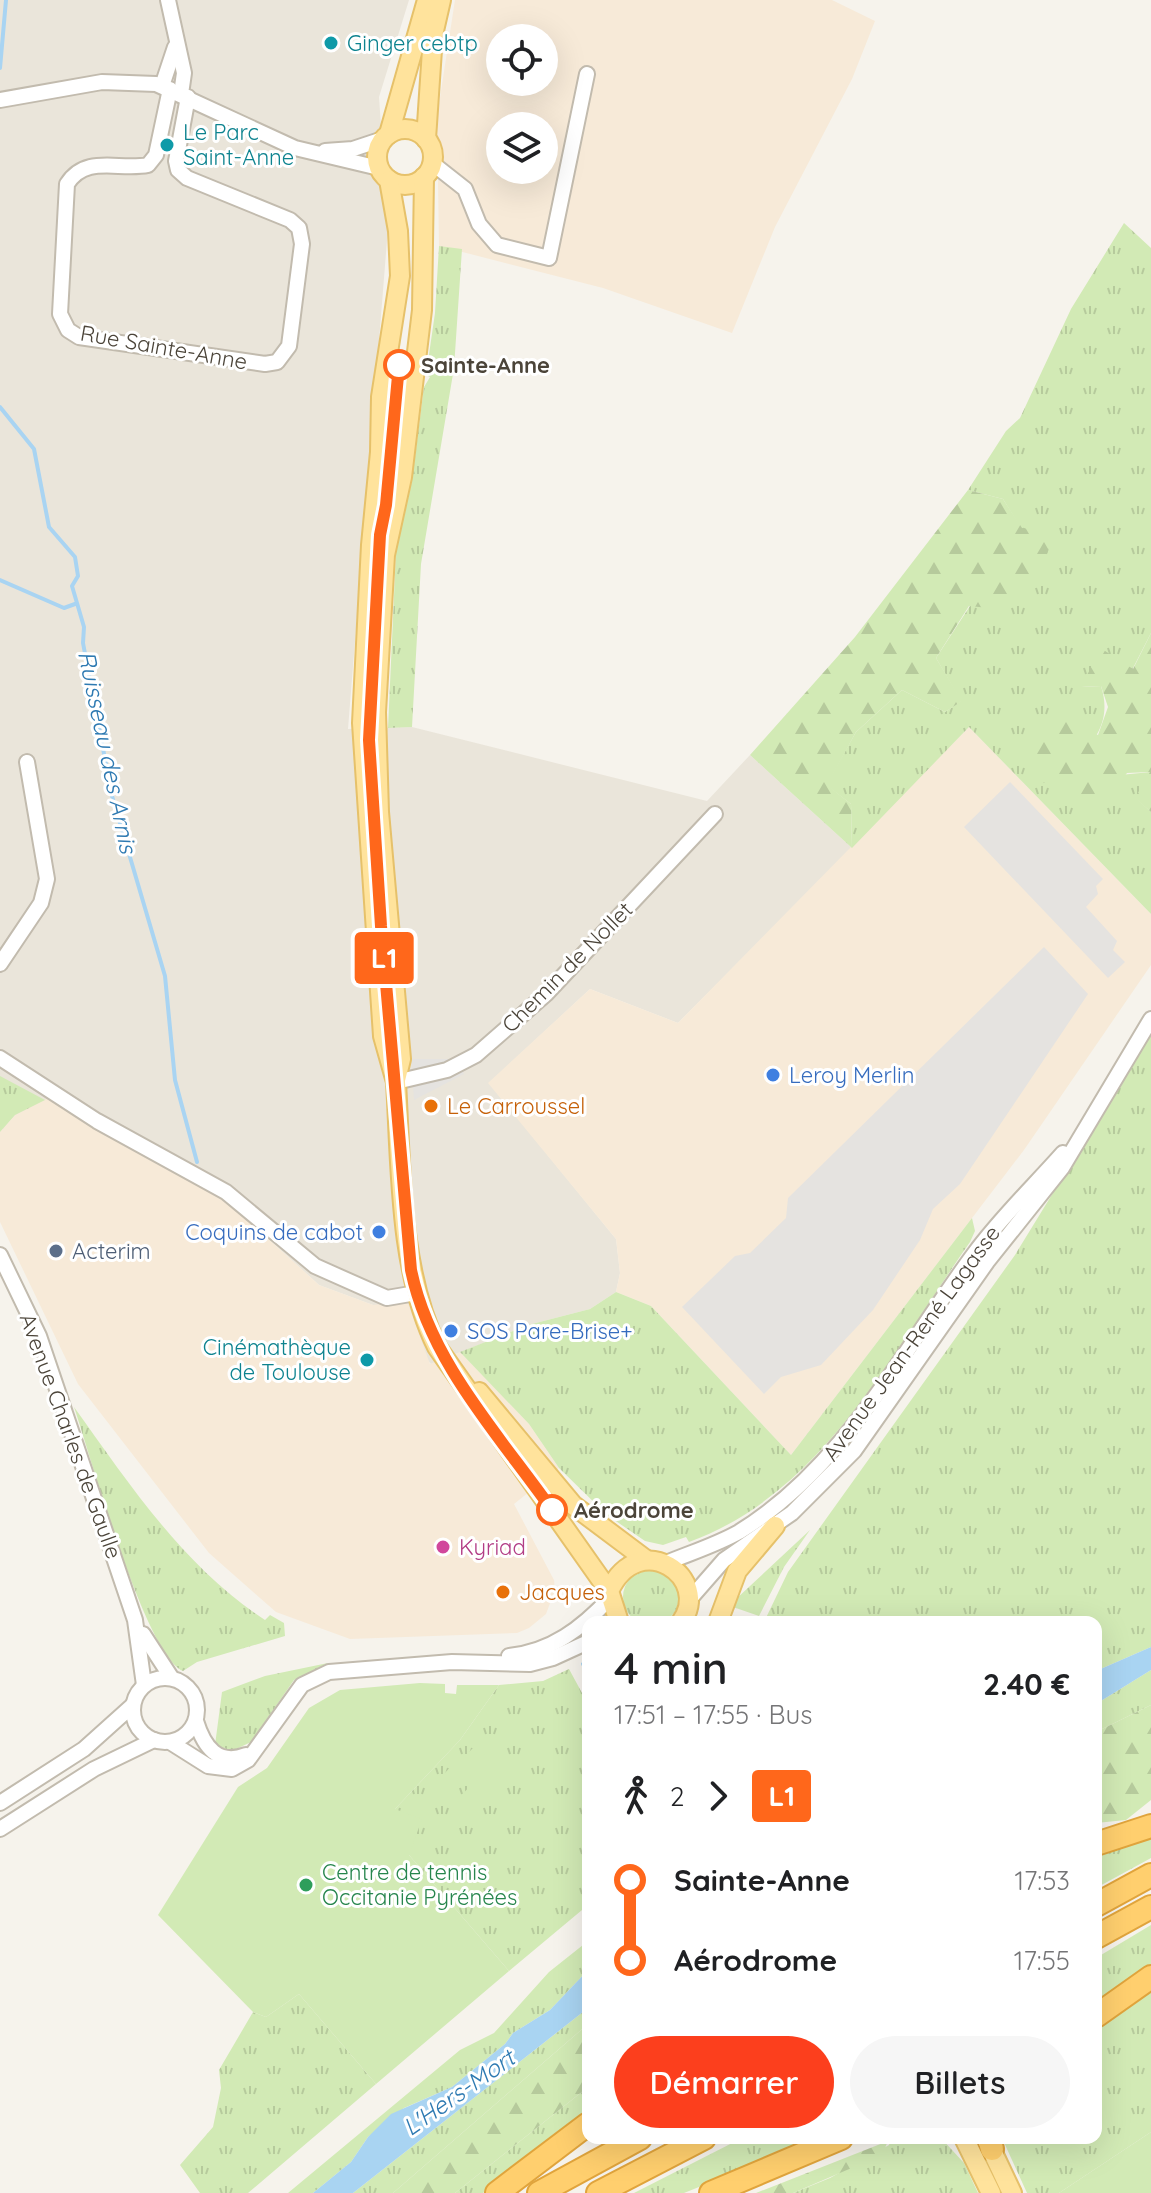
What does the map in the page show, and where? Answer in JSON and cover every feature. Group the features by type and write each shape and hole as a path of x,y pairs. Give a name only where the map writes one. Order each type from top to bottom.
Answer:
{"highway":[{"path":"1102,1842 1151,1826"},
{"path":"1102,1902 1151,1875"},
{"path":"1102,1934 1151,1907"},
{"path":"1102,2012 1151,1977"},
{"path":"497,2193 582,2129"},
{"path":"539,2193 629,2144"},
{"path":"598,2193 692,2144"},
{"path":"711,2193 827,2144"}],"main road":[{"path":"427,0 386,136 377,156 398,231 400,276 381,397 362,723 382,1022 387,1058 396,1082 416,1293 429,1331 449,1365 609,1595 617,1616"},
{"path":"396,1082 401,1059 379,812 376,712 385,555 402,477 422,310 428,170 426,139 433,35 441,0"},
{"path":"386,136 409,129 426,139"},
{"path":"384,174 410,184 428,170"},
{"path":"449,1365 499,1412 573,1505 645,1559 666,1563 676,1570 686,1615"},
{"path":"720,1616 737,1571 775,1526"},
{"path":"609,1595 627,1568 645,1559"},
{"path":"980,2144 991,2193"},
{"path":"981,2144 1012,2193"}],"street":[{"path":"168,0 175,46 175,92"},
{"path":"175,46 184,73 175,92"},
{"path":"428,170 465,189 479,224 497,245 549,258 587,74"},
{"path":"0,100 102,82 175,92 273,138 384,174"},
{"name":"Rue Sainte-Anne","path":"175,92 178,170 187,178 290,220 299,228 302,244 289,346 277,362 265,364 79,337 63,322 60,314 67,184 73,175 89,165 148,165 156,155 175,92"},
{"path":"313,152 353,149 386,136"},
{"path":"0,964 41,903 47,879 27,762"},
{"name":"Chemin de Nollet","path":"396,1082 447,1070 476,1055 555,985 715,814"},
{"name":"Avenue Jean-René Lagasse","path":"686,1615 724,1560 775,1526 821,1487 854,1451 1028,1209 1062,1168 1151,1019"},
{"path":"0,1058 97,1121 226,1192 304,1257 337,1278 387,1298 416,1293"},
{"path":"0,1068 20,1072"},
{"name":"Avenue Jean-René Lagasse","path":"666,1563 715,1545 758,1519 824,1462 850,1431 1016,1199 1080,1136"},
{"path":"1016,1199 1028,1209"},
{"name":"Avenue Charles de Gaulle","path":"0,1255 39,1336 146,1649 171,1677"},
{"path":"588,1616 609,1595"},
{"path":"133,1705 138,1727 154,1740 170,1742 208,1766 225,1770 248,1760 294,1694 314,1677 343,1669 457,1662 532,1653 569,1635 582,1622"},
{"path":"457,1662 530,1664 582,1644"},
{"name":"Avenue Charles de Gaulle","path":"144,1685 146,1649"},
{"path":"0,1803 84,1749 133,1705 144,1685 152,1680 171,1677 185,1684 194,1695 196,1721 206,1745 221,1758 237,1759 257,1749"},
{"path":"170,1742 186,1735 196,1721"},
{"path":"0,1829 94,1769 154,1740"}],"shaded area":[{"path":"0,0 409,0 379,97 388,228 348,729 412,727 707,801 750,755 852,848 678,1023 590,989 489,1083 616,1239 620,1273 616,1292 590,1309 528,1325 431,1364 373,1305 319,1285 198,1175 15,1115 0,1132"},
{"path":"455,0 832,0 875,21 852,79 775,227 732,333 603,288 439,246 437,117"},
{"path":"969,727 1151,914 1151,965 1024,1150 791,1455 651,1306 616,1292 620,1273 616,1239 488,1083 590,989 678,1023"},
{"path":"1010,782 1103,879 1096,886 1098,894 1086,907 1117,941 1113,950 1125,962 1108,978 964,827"},
{"path":"1044,947 1088,994 960,1184 933,1209 920,1240 873,1310 821,1365 781,1377 764,1394 682,1307 735,1256 750,1253 786,1218 788,1198"},
{"path":"411,1059 456,1059 464,1074 414,1100"},
{"path":"50,1097 198,1175 319,1285 373,1305 407,1301 430,1364 460,1352 500,1393 529,1424 559,1468 514,1504 554,1580 555,1590 546,1614 517,1633 350,1639 276,1612 209,1553 78,1384 0,1222 0,1132 15,1115"}],"green space":[{"path":"1124,223 1151,248 1151,633 1132,670 1081,687 1101,686 1104,715 1094,739 1057,781 1151,772 1136,798 1151,812 1151,914 969,727 852,848 851,804 826,785 856,732 902,690 945,712 961,701 936,658 1021,528 1003,499 968,490 1006,431 1020,418 1071,309"},
{"path":"439,246 462,249 454,368 421,564 412,727 388,728 396,552 412,480 424,387 430,377 426,375 435,313"},
{"path":"968,490 1003,499 1022,528 1055,532 1042,567 1009,610 969,606 936,658 962,701 945,712 902,690 856,732 827,785 851,804 852,848 750,755 855,637"},
{"path":"1151,633 1151,812 1135,798 1150,772 1127,773 1110,795 1066,797 1057,781 1037,784 1022,753 1055,713 1098,735 1108,707 1101,686 1080,687 1102,649 1133,669"},
{"path":"1151,1033 1151,1647 1102,1668 1102,1616 767,1616 788,1572 1015,1255"},
{"path":"0,1076 45,1100 15,1115 0,1132"},
{"path":"972,1218 975,1231 970,1242 882,1373 816,1455 778,1490 736,1520 689,1542 686,1537 663,1545 645,1541 607,1515 559,1468 529,1424 460,1352 528,1325 590,1309 616,1292 651,1306 791,1455"},
{"path":"74,1407 138,1495 184,1550 236,1599 265,1620 270,1615 284,1623 285,1636 197,1662 183,1671 168,1657 152,1630 120,1551"},
{"path":"810,1530 784,1567 759,1616 733,1607 736,1599"},
{"path":"651,1569 662,1572 676,1586 679,1597 670,1616 632,1616 626,1608 623,1597 626,1586 640,1572"},
{"path":"328,1663 294,1680 251,1742 232,1751 215,1745 222,1692 265,1676"},
{"path":"569,1669 582,1693 582,1910 509,1971 409,1855 395,1809 460,1740 499,1685 543,1681"},
{"path":"1151,1670 1151,1705 1102,1729 1102,1700"},
{"name":"Centre de tennis Occitanie Pyrénées","path":"420,1683 445,1684 445,1693 456,1694 457,1685 499,1685 460,1740 395,1809 422,1819 409,1855 509,1971 376,2084 299,1994 266,2017 253,2012 158,1915 238,1787 267,1768 309,1708 340,1690"},
{"path":"1151,1705 1151,1800 1126,1820 1102,1822 1102,1729"},
{"path":"475,1746 504,1772 490,1787 461,1760"},
{"path":"456,1761 471,1775 444,1804 429,1790"},
{"path":"476,1780 490,1793 464,1822 449,1808"},
{"path":"1151,1837 1151,1858 1102,1885 1102,1853"},
{"path":"1151,1925 1151,1968 1102,2003 1102,1954"},
{"path":"582,1946 582,1976 550,2010 513,2033 505,2044 452,2087 404,2108 368,2137 351,2162 313,2193 288,2193 460,2050 494,2033 549,1972"},
{"path":"1151,1989 1151,2132 1059,2193 1027,2193 1005,2144 1102,2144 1102,2023"},
{"path":"299,1994 376,2084 248,2193 200,2193 180,2165 213,2127 221,2088 219,2070 253,2012 266,2017"},
{"path":"582,2013 582,2029 393,2193 353,2193"},
{"path":"582,2029 582,2092 455,2193 393,2193"},
{"path":"582,2092 582,2117 483,2193 455,2193"},
{"path":"1151,2132 1151,2193 1059,2193"},
{"path":"730,2144 807,2144 684,2193 634,2193"},
{"path":"887,2144 882,2155 793,2193 756,2193"},
{"path":"947,2144 964,2163 978,2193 793,2193 830,2178 889,2145"}],"water":[{"path":"1151,1647 1151,1670 1102,1700 1102,1668"},
{"name":"L'Hers-Mort","path":"582,1976 582,2013 353,2193 313,2193 351,2162 368,2137 391,2114 452,2087 505,2044 513,2033 550,2010"}],"waterway":[{"name":"Ruisseau des Arnis","path":"0,68 6,0"},
{"name":"Ruisseau des Arnis","path":"0,407 34,449 49,527 75,557 78,576 72,586 84,627 83,643 112,796 165,976 175,1080 197,1162"},
{"path":"0,580 64,608 75,604"}],"bus line":[{"name":"L1","path":"399,365 386,505 380,535 369,740 381,926 411,1270 421,1312 437,1347 552,1510"}],"place":[{"name":"Ginger cebtp","path":"331,43"},
{"name":"Le Parc Saint-Anne","path":"167,145"},
{"name":"Sainte-Anne","path":"399,365"},
{"name":"Leroy Merlin","path":"773,1075"},
{"name":"Le Carroussel","path":"431,1106"},
{"name":"Coquins de cabot","path":"379,1232"},
{"name":"Acterim","path":"56,1251"},
{"name":"SOS Pare-Brise+","path":"451,1331"},
{"name":"Cinémathèque de Toulouse","path":"367,1360"},
{"name":"Aérodrome","path":"552,1510"},
{"name":"Kyriad","path":"443,1547"},
{"name":"Jacques","path":"503,1592"},
{"name":"Centre de tennis Occitanie Pyrénées","path":"306,1885"}]}
